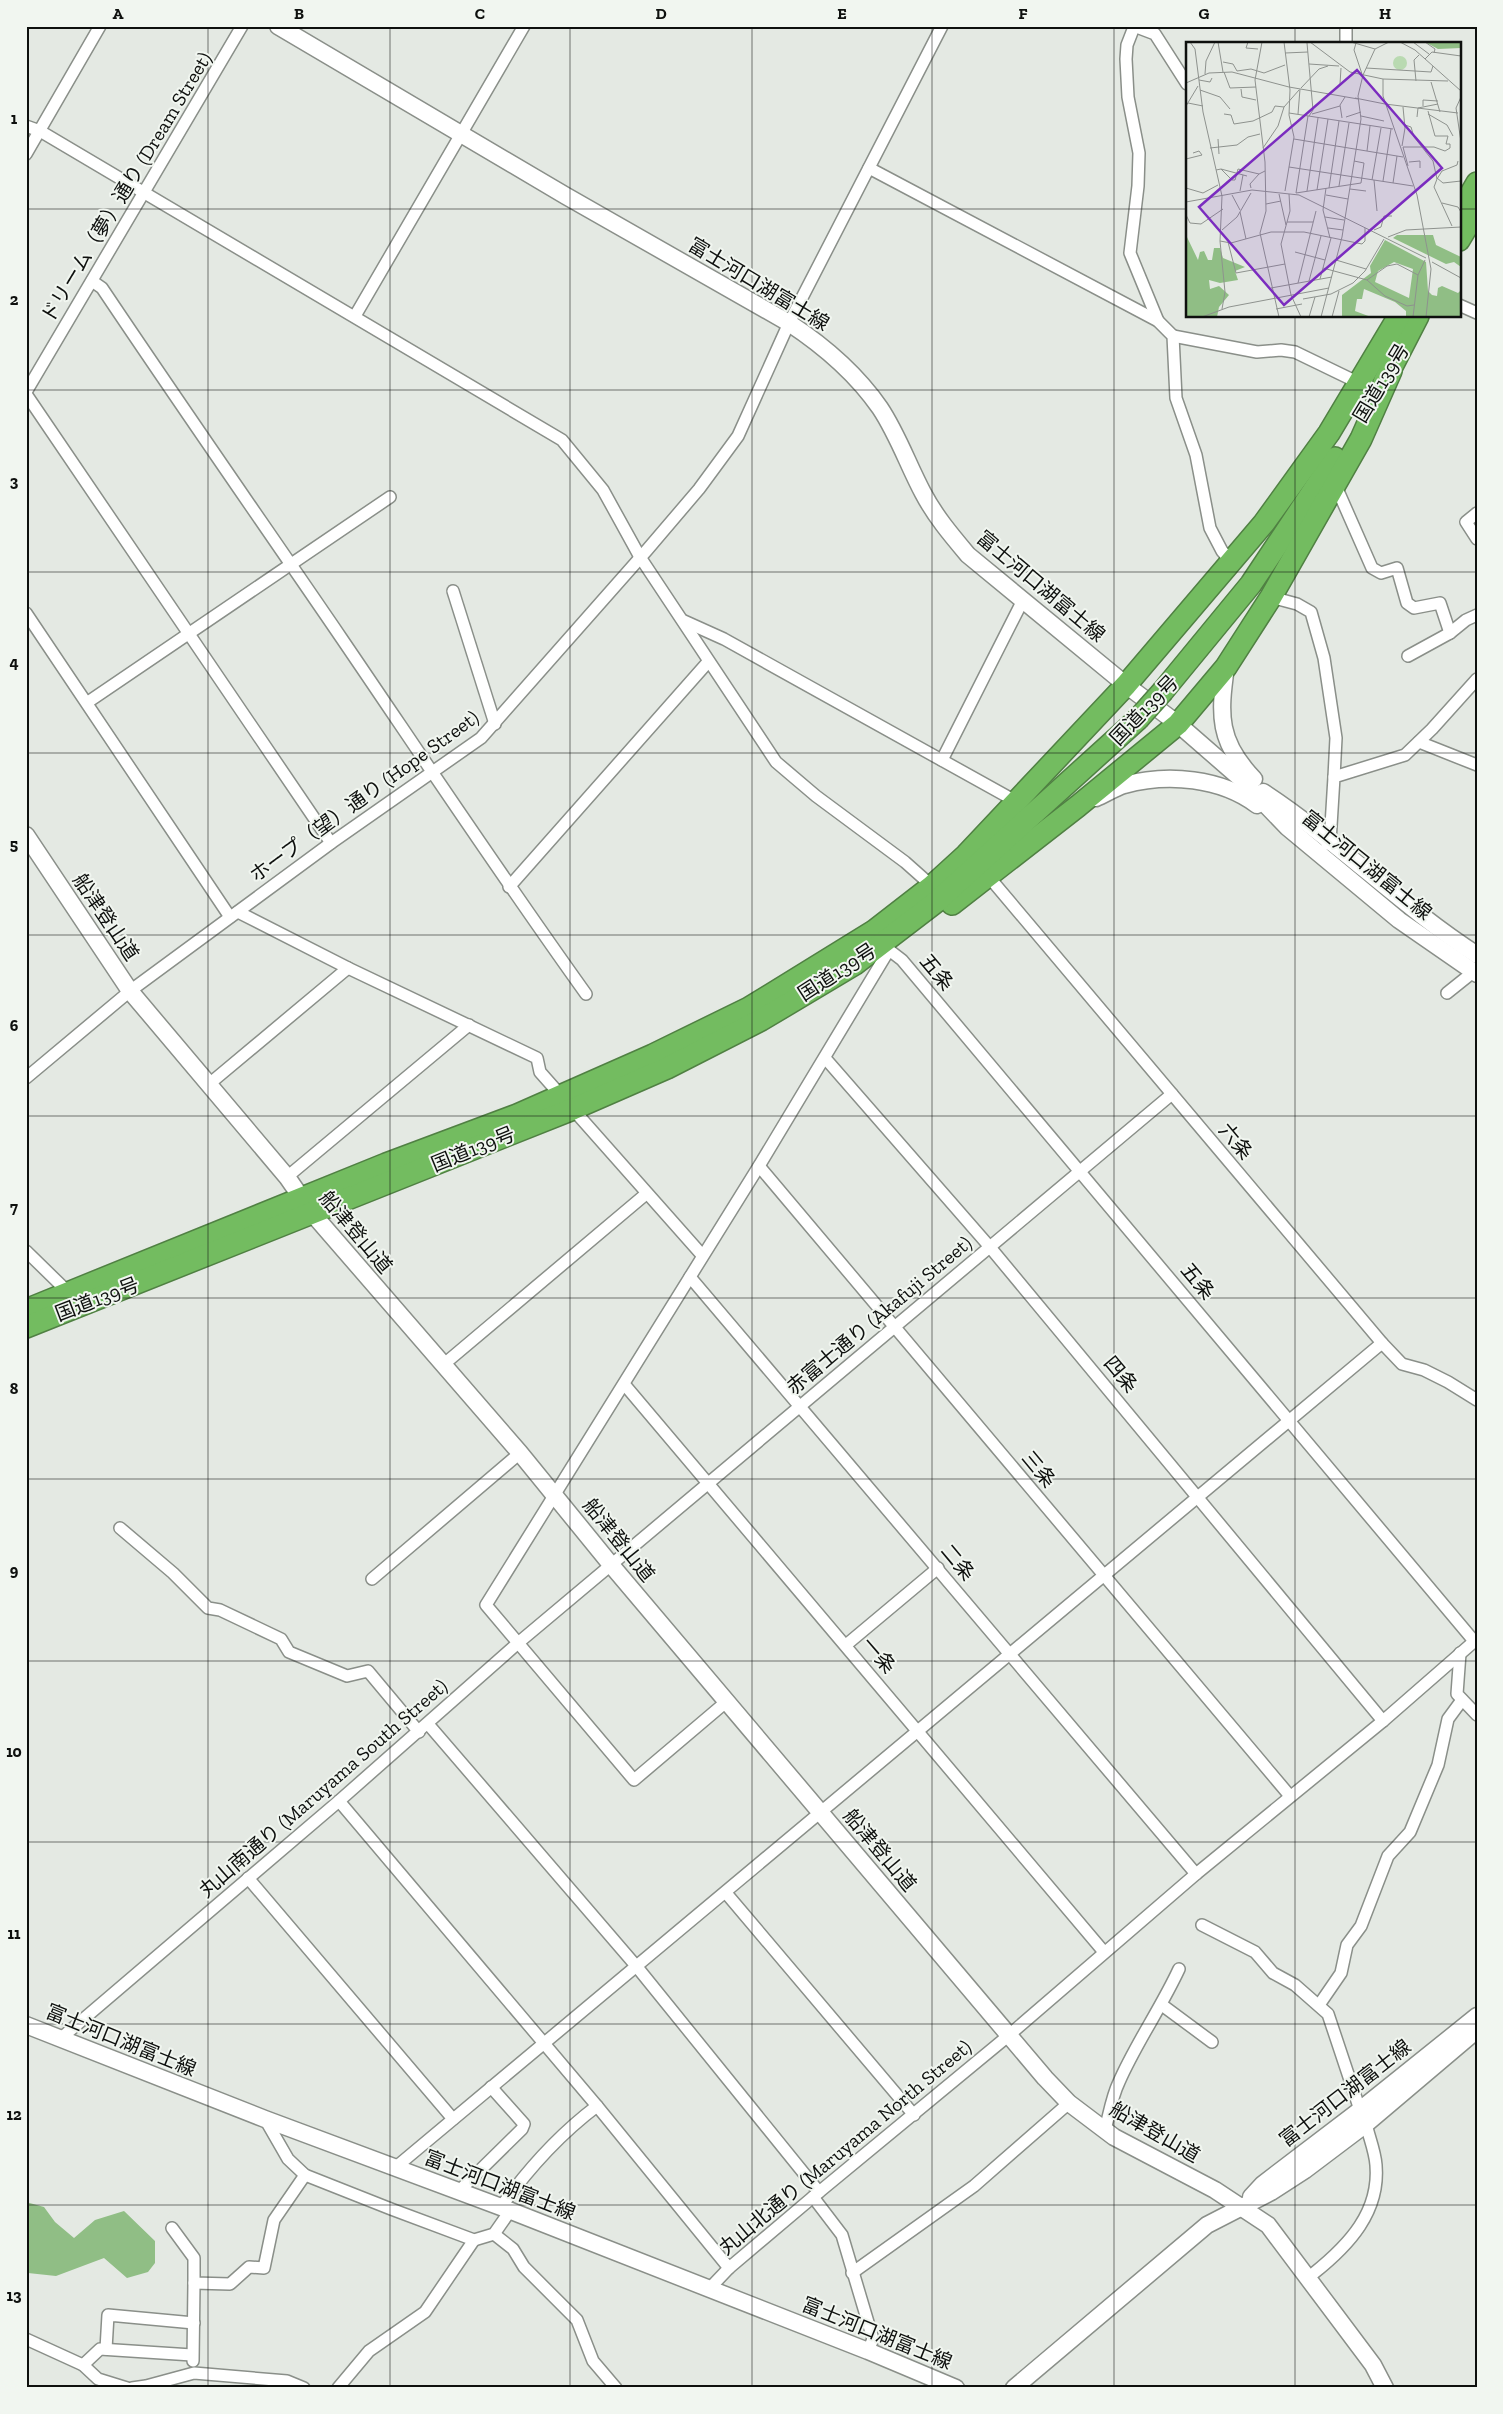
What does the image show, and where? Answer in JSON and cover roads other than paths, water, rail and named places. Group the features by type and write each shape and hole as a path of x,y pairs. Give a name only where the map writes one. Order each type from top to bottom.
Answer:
{"highway":[{"path":"1460,212 1477,183"},
{"path":"1460,238 1477,210"},
{"name":"国道139号","path":"567,1102 653,1055 749,1008 874,931 932,886 966,855 1126,685 1230,560 1264,523 1313,455 1398,318"},
{"name":"国道139号","path":"26,1310 306,1206 567,1102 667,1068 761,1020 855,964 936,902 1138,719 1163,691 1251,584 1392,371 1417,318"},
{"path":"855,964 889,950 989,877 1178,724 1226,667 1271,597 1361,439 1392,371"},
{"name":"国道139号","path":"26,1327 306,1206"}],"main road":[{"name":"富士河口湖富士線","path":"278,26 788,323 822,346 862,385 895,434 924,495 947,531 968,554 1126,685 1178,724 1324,847 1477,955"},
{"path":"1226,667 1220,705 1226,738 1243,768 1292,821"},
{"path":"1078,806 1124,785 1162,779 1198,780 1232,790 1292,821"},
{"name":"船津登山道","path":"26,835 130,992 287,1177 306,1206 555,1494 612,1566 1008,2036 1069,2103 1105,2130 1242,2206 1268,2225 1373,2365 1385,2388"},
{"name":"富士河口湖富士線","path":"1324,847 1399,920 1475,972"},
{"name":"富士河口湖富士線","path":"1363,2117 1477,2016"},
{"name":"富士河口湖富士線","path":"26,2025 265,2119 459,2190 868,2351 956,2388"},
{"name":"富士河口湖富士線","path":"1014,2388 1207,2225 1242,2206 1263,2184 1363,2117 1477,2030"}],"street":[{"path":"26,154 100,26"},
{"name":"ドリーム（夢）通り (Dream Street)","path":"26,393 242,26"},
{"path":"355,316 524,26"},
{"name":"ホープ（望）通り (Hope Street)","path":"26,1078 130,992 331,843 481,738 700,490 738,436 788,323 942,26"},
{"path":"1346,26 1346,42"},
{"path":"1158,321 1130,253 1138,186 1139,153 1128,97 1126,59 1127,45 1134,27 1155,34 1186,82"},
{"path":"26,126 40,131 562,440 603,490 640,557 776,762 816,796 905,862 932,886"},
{"path":"868,168 1158,321 1173,336 1257,352 1281,350 1295,352 1359,383"},
{"path":"92,281 102,288 208,448 433,772 509,887 586,994"},
{"path":"1460,305 1477,313"},
{"path":"1173,336 1176,398 1196,455 1210,528 1222,551 1230,560"},
{"path":"26,393 331,843"},
{"path":"1335,484 1372,568 1381,573 1397,568 1407,602 1414,608 1440,603 1450,633"},
{"path":"88,702 390,497"},
{"path":"1477,513 1466,522 1477,539"},
{"path":"453,590 495,724"},
{"path":"1271,597 1297,604 1311,612 1324,658 1336,738 1334,777 1324,847"},
{"path":"942,760 1023,600"},
{"path":"1408,656 1450,633 1466,620 1477,616"},
{"path":"28,620 88,702 234,915 537,1058 540,1072 702,1256"},
{"path":"684,621 724,639 1017,802"},
{"path":"509,887 708,662"},
{"path":"1334,777 1405,755 1474,684"},
{"path":"1419,742 1477,765"},
{"name":"六条","path":"989,877 1382,1343 1402,1364 1424,1370 1477,1400"},
{"path":"726,1702 634,1780 486,1605 759,1166 889,950"},
{"name":"五条","path":"889,950 902,960 1475,1640"},
{"path":"208,1085 348,968"},
{"path":"1447,993 1475,972"},
{"path":"287,1177 468,1025"},
{"name":"四条","path":"824,1058 990,1246 1199,1496 1383,1721"},
{"name":"赤富士通り (Akafuji Street)","path":"612,1566 1172,1094"},
{"name":"三条","path":"759,1166 1290,1796"},
{"path":"443,1365 646,1194"},
{"path":"26,1251 69,1293"},
{"name":"二条","path":"690,1277 1196,1874"},
{"path":"396,2167 821,1814 1103,1574 1382,1343"},
{"name":"一条","path":"624,1384 1104,1952"},
{"path":"372,1579 520,1453"},
{"path":"120,1528 173,1573 208,1608 220,1610 281,1639 289,1652 347,1676 368,1672 419,1732"},
{"name":"丸山南通り (Maruyama South Street)","path":"60,2039 419,1732 518,1643 612,1566"},
{"path":"846,1645 938,1568"},
{"name":"丸山北通り (Maruyama North Street)","path":"709,2289 729,2268 1008,2036 1196,1874 1383,1721 1475,1640"},
{"path":"1460,1653 1457,1694 1477,1715"},
{"path":"1319,2005 1341,1973 1346,1945 1361,1926 1388,1856 1410,1832 1438,1765 1448,1719 1462,1700"},
{"path":"428,1724 637,1967 816,2195 842,2235 873,2339 868,2351"},
{"path":"339,1801 597,2106 729,2268"},
{"path":"248,1878 453,2119"},
{"path":"726,1893 914,2115"},
{"path":"1202,1925 1255,1952 1273,1973 1295,1985 1319,2005 1332,2024 1363,2117 1376,2163 1377,2185 1369,2211 1346,2244 1314,2273"},
{"path":"1105,2130 1118,2084 1140,2038 1162,2005 1179,1969"},
{"path":"1162,2005 1212,2042"},
{"path":"459,2190 522,2129 524,2124 492,2087"},
{"path":"852,2273 974,2186 1069,2103"},
{"path":"265,2119 288,2159 305,2175 474,2240 494,2234 515,2188 555,2143 597,2106"},
{"path":"194,2283 230,2284 249,2267 264,2268 274,2220 305,2175"},
{"path":"172,2228 194,2258 192,2355 194,2373"},
{"path":"494,2234 513,2249 524,2267 577,2320 593,2361 616,2388"},
{"path":"338,2388 369,2351 425,2312 474,2240"},
{"path":"106,2349 108,2315 194,2323"},
{"path":"26,2339 83,2364 95,2383 127,2388"},
{"path":"83,2364 94,2352 106,2349 192,2355"},
{"path":"132,2388 194,2373 287,2381 304,2388"}]}
